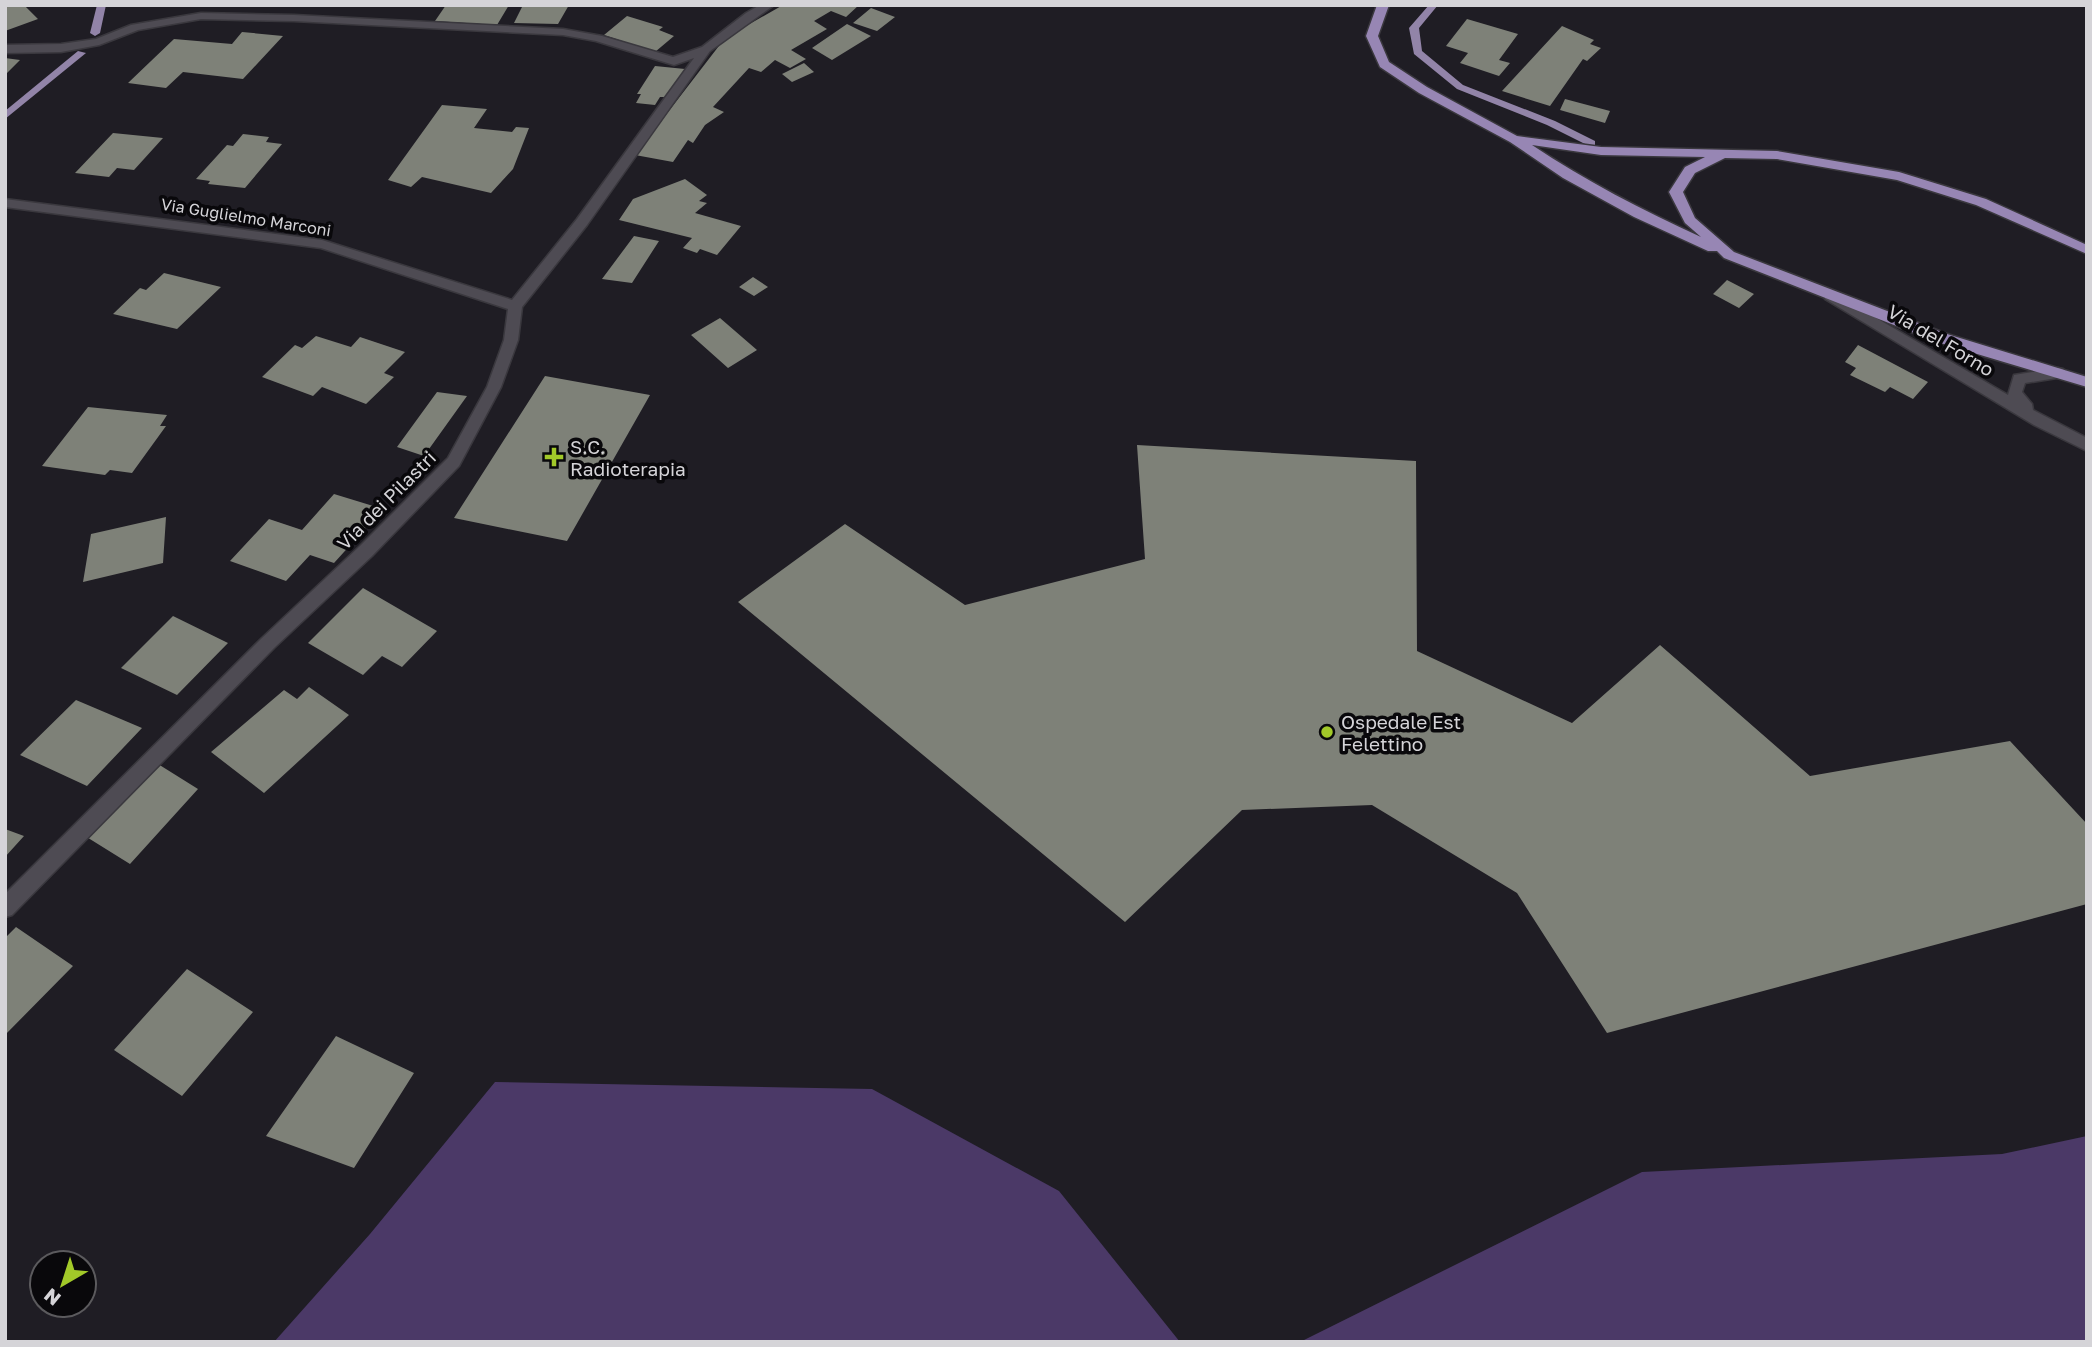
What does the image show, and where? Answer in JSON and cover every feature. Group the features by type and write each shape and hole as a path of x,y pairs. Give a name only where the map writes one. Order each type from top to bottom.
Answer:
{"main road":[{"path":"1383,5 1372,36 1384,64 1423,90 1514,139 1567,175 1639,214 1729,255 1942,338 2087,382"},
{"path":"1514,139 1601,151 1777,155 1899,176 1981,202 2087,250"},
{"path":"1725,153 1690,170 1676,191 1690,220 1729,255"}],"street":[{"path":"515,306 582,222 706,49 750,15 769,5"},
{"path":"5,49 61,48 99,42 135,27 201,16 294,18 563,32 598,37 674,61 706,49"},
{"name":"Via Guglielmo Marconi","path":"5,203 322,244 515,306"},
{"name":"Via del Forno","path":"1824,292 2039,421 2087,445"},
{"name":"Via dei Pilastri","path":"5,908 259,652 366,551 454,462 494,387 511,340 515,306"},
{"name":"Via del Forno","path":"2039,421 2014,393 2019,379 2058,373"}],"shaded area":[{"path":"495,1082 872,1089 1059,1191 1180,1342 274,1342 370,1234"},
{"path":"2087,1136 2087,1342 1300,1342 1642,1172 2002,1154"}],"building":[{"path":"24,5 38,19 5,31 5,8"},
{"path":"446,5 509,5 497,25 435,21"},
{"path":"523,5 569,5 558,24 514,23"},
{"path":"783,5 859,5 846,17 831,11 814,21 827,29 791,50 806,59 790,68 775,60 761,72 749,68 713,107 724,112 705,125 693,143 688,140 673,162 635,155 725,38"},
{"path":"871,8 895,17 877,31 853,23"},
{"path":"627,16 663,27 659,30 674,36 655,52 604,35"},
{"path":"1467,19 1518,34 1499,60 1510,63 1499,76 1460,63 1468,53 1446,46"},
{"path":"847,24 871,36 832,60 812,48"},
{"path":"1562,26 1594,40 1590,44 1601,48 1587,61 1583,59 1550,106 1502,91"},
{"path":"242,32 283,36 243,79 183,72 166,88 128,83 174,39 232,44"},
{"path":"5,58 20,60 5,75"},
{"path":"804,63 814,72 792,82 782,74"},
{"path":"655,66 685,69 668,97 660,97 655,105 636,103 641,94 637,94"},
{"path":"1565,99 1610,111 1605,123 1560,110"},
{"path":"442,105 487,109 474,128 512,132 516,127 529,128 513,169 491,193 422,177 411,187 388,180"},
{"path":"113,133 163,138 134,170 117,168 109,177 75,173"},
{"path":"243,134 269,137 266,142 282,144 245,188 208,184 210,181 196,179 227,145 233,146"},
{"path":"685,179 707,195 699,201 707,203 695,213 741,226 717,255 700,249 697,253 683,248 692,238 619,220 633,199"},
{"path":"634,236 659,241 632,283 602,279"},
{"path":"164,273 221,287 177,329 113,314 140,288 146,290"},
{"path":"753,277 768,287 754,296 739,287"},
{"path":"1727,280 1754,294 1739,308 1713,294"},
{"path":"720,318 757,350 728,368 691,335"},
{"path":"316,336 351,347 360,337 405,352 384,373 394,377 366,404 322,387 313,396 262,377 295,345 302,348"},
{"path":"1858,345 1928,382 1913,399 1890,387 1885,392 1850,375 1856,368 1845,362"},
{"name":"S.C. Radioterapia","path":"545,376 650,395 567,541 454,518"},
{"path":"437,392 467,396 424,456 397,447"},
{"path":"88,407 167,415 160,426 166,426 132,473 110,470 105,475 42,466"},
{"name":"Ospedale Est Felettino","path":"1137,445 1416,461 1417,651 1572,723 1660,645 1810,776 2010,741 2087,824 2087,904 1607,1033 1517,893 1372,805 1242,810 1125,922 738,602 845,524 965,605 1145,559"},
{"path":"334,494 383,509 334,563 310,555 286,581 230,561 269,519 302,530"},
{"path":"166,517 163,563 83,582 91,534"},
{"path":"363,588 437,631 402,667 382,656 363,675 308,643"},
{"path":"173,616 228,643 177,695 121,668"},
{"path":"309,687 349,715 264,793 211,752 284,690 297,699"},
{"path":"76,700 142,728 87,786 20,755"},
{"path":"158,764 198,789 130,864 85,836"},
{"path":"5,829 24,836 5,857"},
{"path":"16,927 73,966 5,1035 5,938"},
{"path":"187,969 253,1012 182,1096 114,1050"},
{"path":"336,1036 414,1073 354,1168 266,1136"}],"waterway":[{"path":"95,33 102,5"},
{"path":"1434,5 1414,28 1417,52 1460,87 1551,123 1591,143"},
{"path":"5,116 81,53"}],"place":[{"name":"S.C. Radioterapia","path":"554,457"},
{"name":"Ospedale Est Felettino","path":"1327,732"}]}
